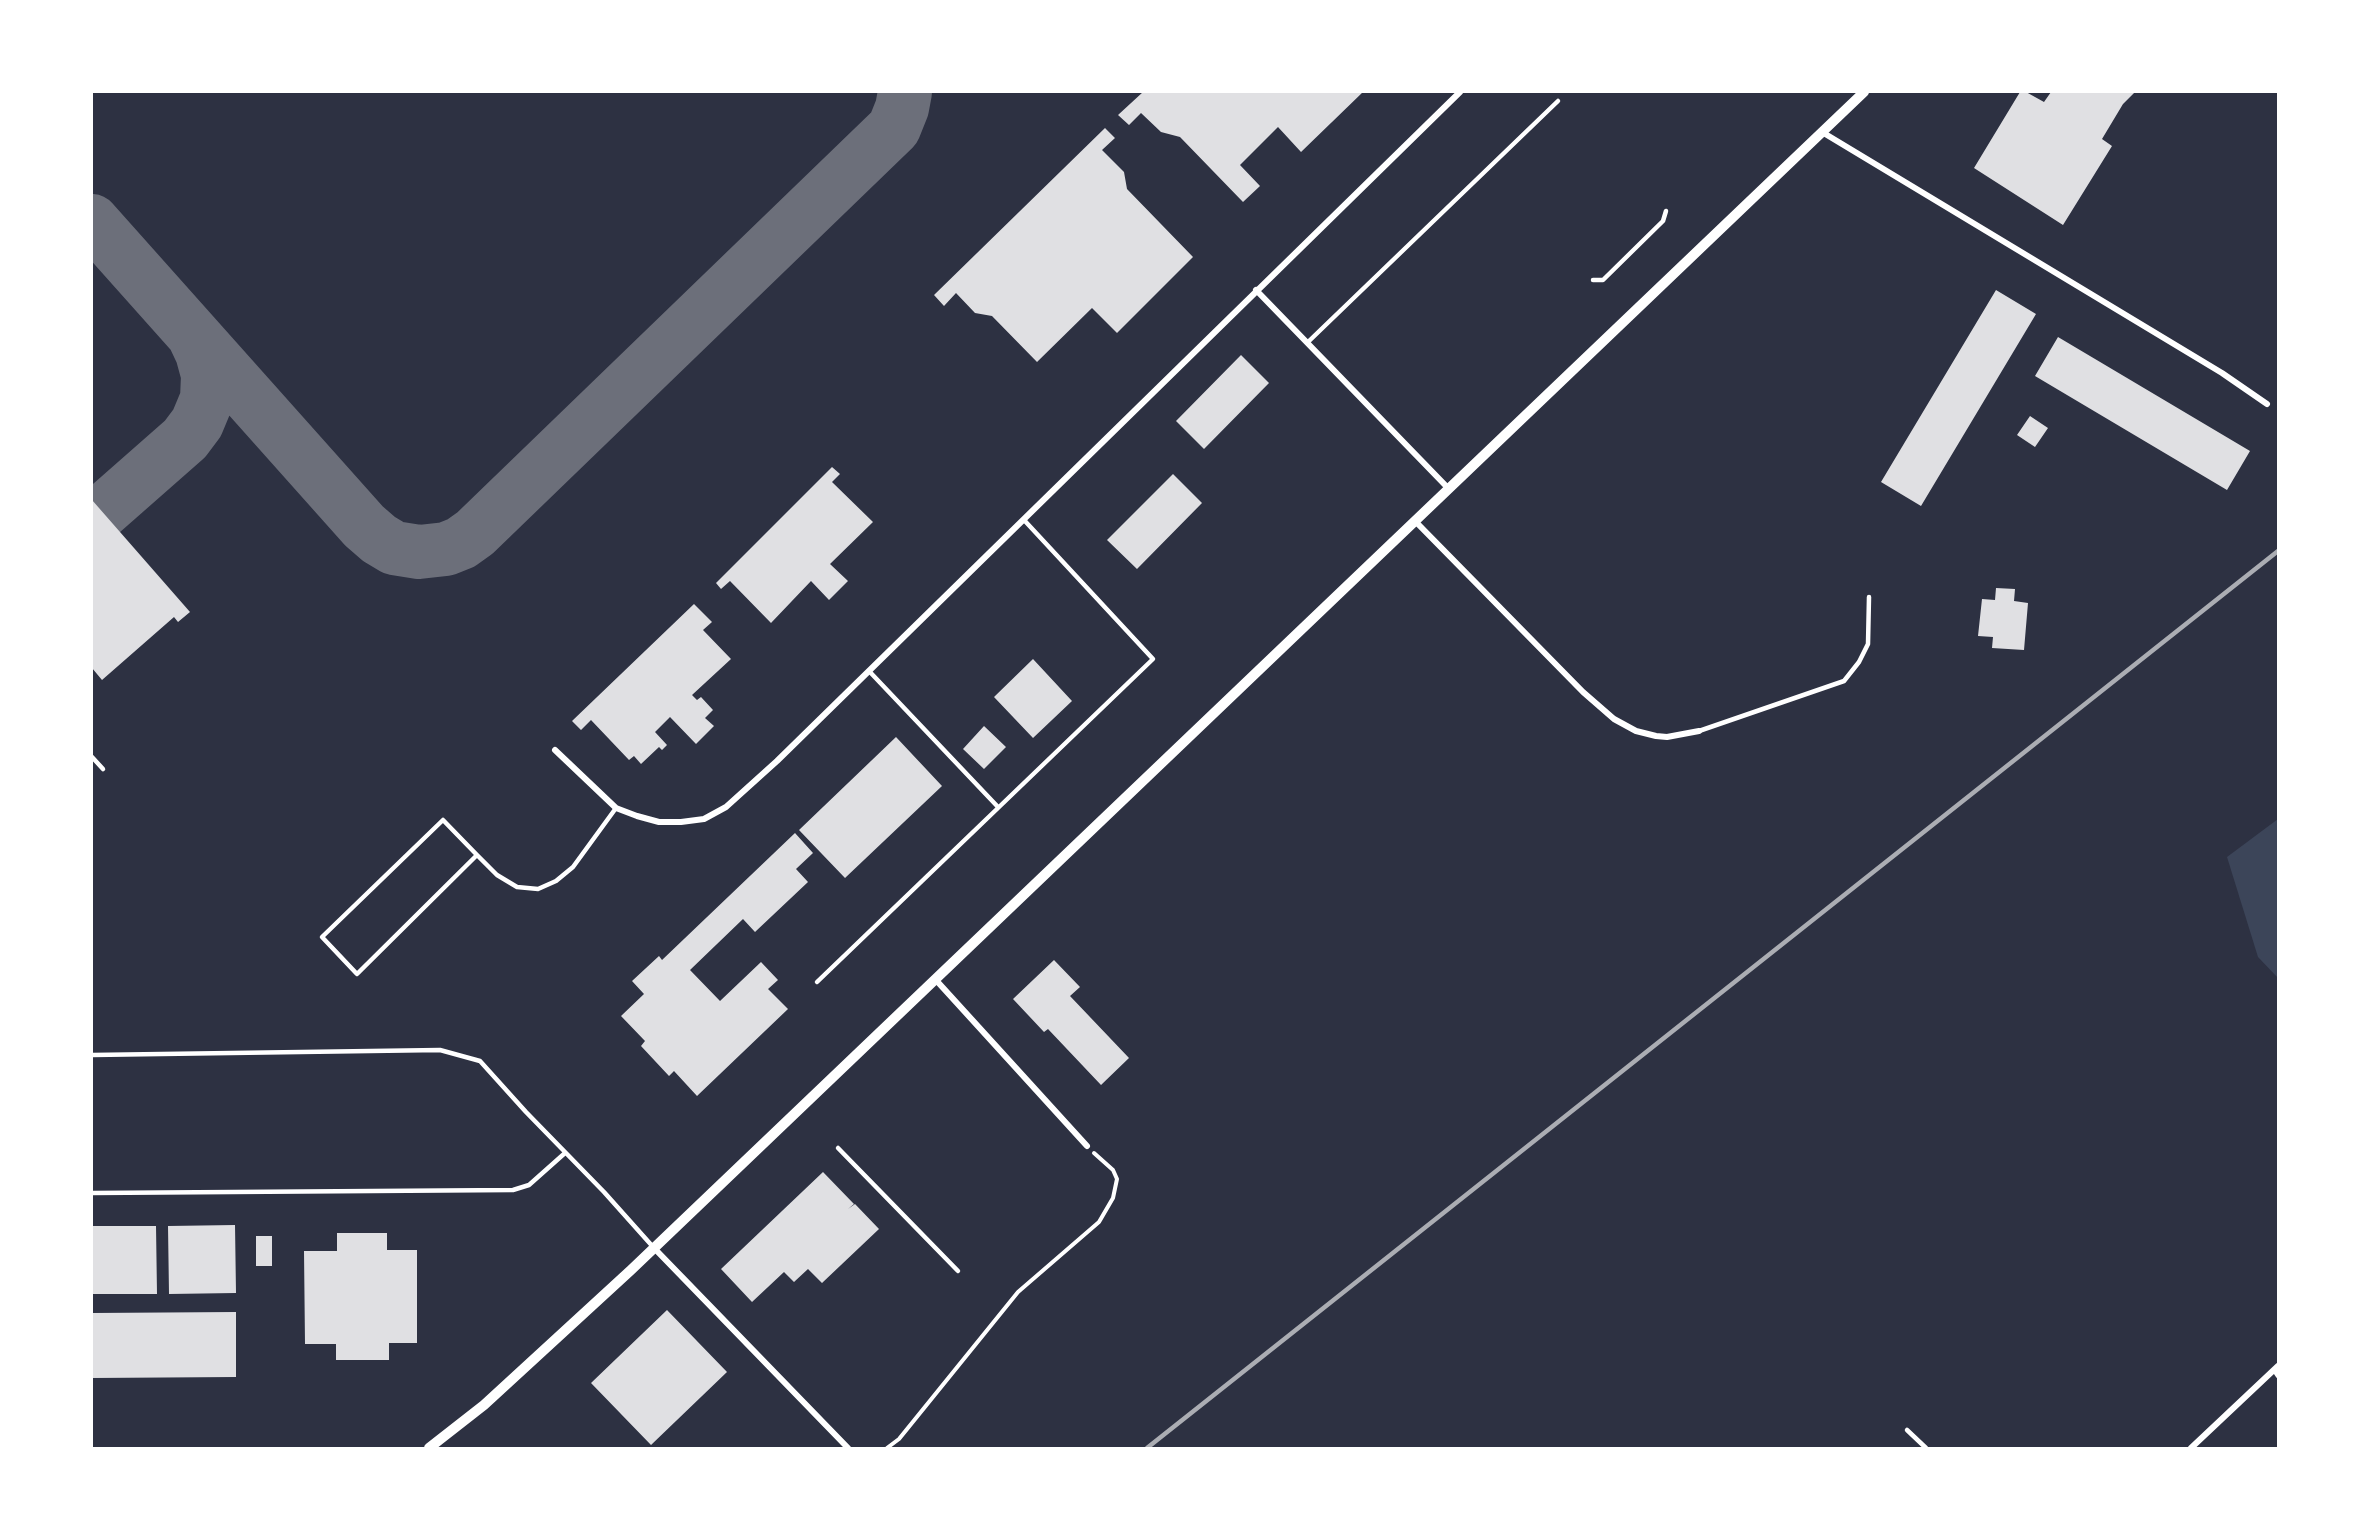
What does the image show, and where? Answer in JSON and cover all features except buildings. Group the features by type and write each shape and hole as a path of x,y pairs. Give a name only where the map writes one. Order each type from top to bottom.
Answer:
{"street":[{"path":"555,750 616,808 659,822 704,819 726,807 869,671 1460,92"},
{"path":"429,1449 484,1405 654,1248 1864,92"},
{"path":"1822,132 2222,373 2267,404"},
{"path":"1256,290 1448,488"},
{"path":"1415,521 1583,692 1614,718 1636,731 1656,736 1667,737 1699,731"},
{"path":"934,979 1087,1146"},
{"path":"654,1248 848,1449"},
{"path":"2191,1449 2277,1371"}],"lane":[{"path":"1308,342 1558,101"},
{"path":"1593,280 1603,280 1663,221 1665,211"},
{"path":"817,982 1153,659 1024,520"},
{"path":"1699,731 1844,681 1859,662 1868,644 1869,597"},
{"path":"869,671 998,807"},
{"path":"92,757 102,769"},
{"path":"477,855 357,974 322,937 443,820 477,855 496,875 517,887 538,889 556,881 573,867 616,808"},
{"path":"92,1055 440,1050 480,1060 654,1248"},
{"path":"838,1148 958,1271"},
{"path":"92,1193 513,1190 529,1185 565,1153"},
{"path":"1907,1430 1926,1449"}],"path":[{"path":"887,1449 899,1439 942,1383 1018,1292 1099,1222 1113,1198 1117,1179 1113,1170 1087,1146"}],"shaded area":[{"path":"2278,819 2278,978 2258,957 2227,857"}],"taxiway":[{"path":"92,221 364,526 394,548 419,552 446,549 461,543 475,533 894,128 902,108 905,92"},
{"path":"102,512 185,439 197,423 207,399 208,375 194,336"}],"railway":[{"path":"1147,1448 2278,551"}]}
